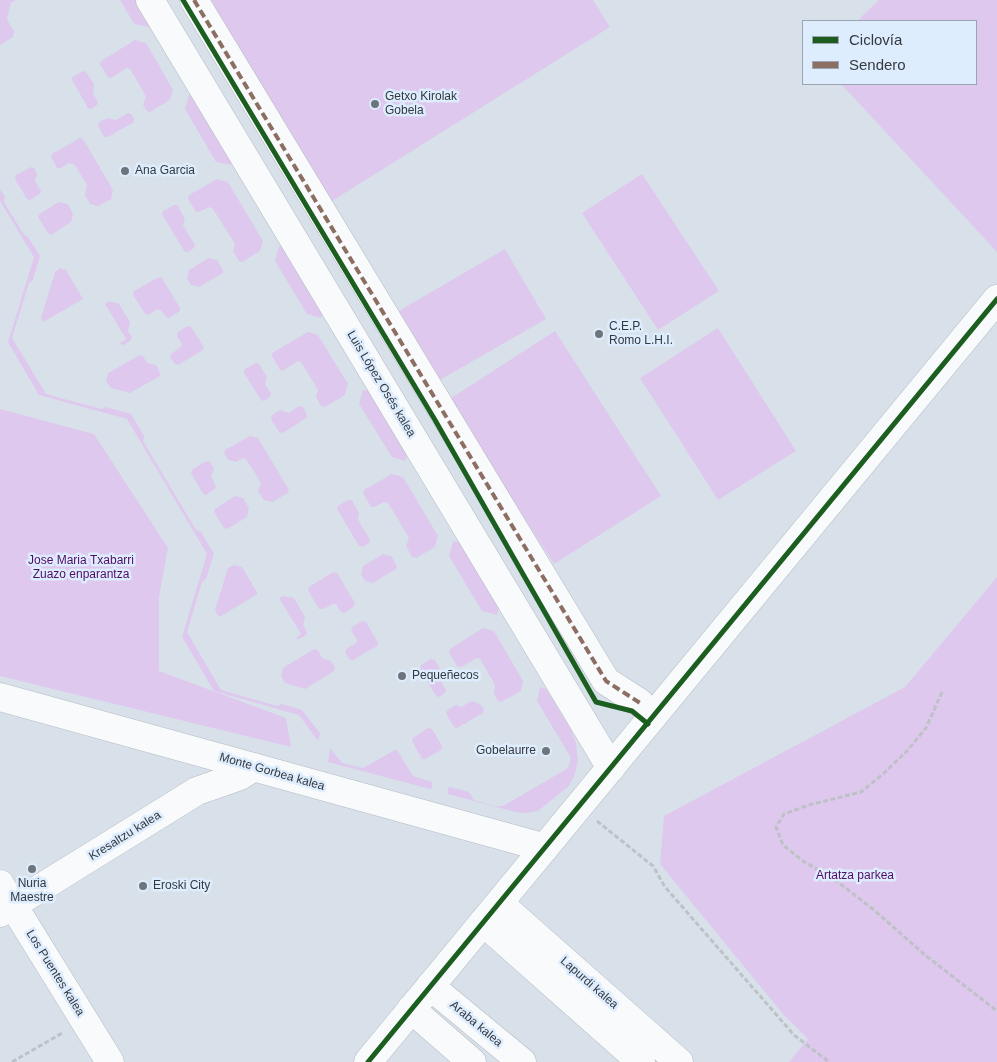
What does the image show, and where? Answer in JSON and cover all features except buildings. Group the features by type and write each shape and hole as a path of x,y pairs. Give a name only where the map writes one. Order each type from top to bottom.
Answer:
{"street":[{"name":"Luis López Osés kalea","path":"150,0 611,768"},
{"path":"194,0 606,681 640,703"},
{"path":"368,1062 997,299"},
{"name":"Monte Gorbea kalea","path":"0,697 544,849"},
{"name":"Kresaltzu kalea","path":"4,900 197,791 240,776 254,767"},
{"name":"Los Puentes kalea","path":"4,900 110,1062"},
{"name":"Lapurdi kalea","path":"491,913 641,1062"},
{"name":"Lapurdi kalea","path":"491,913 679,1062"},
{"name":"Araba kalea","path":"430,986 522,1062"},
{"path":"411,1009 472,1062"}],"path":[{"path":"942,692 926,728 907,751 862,792 809,805 784,814 776,827 783,845 803,861 834,879 874,910 926,955 997,1011"},
{"path":"579,806 653,866 665,887 794,1035 829,1062"},
{"path":"12,1062 84,1020"}],"green space":[{"path":"0,0 16,0 11,3 7,19 14,31 13,37 0,45"},
{"path":"120,0 138,0 151,19 149,27 134,24"},
{"name":"Getxo Kirolak Gobela","path":"201,0 593,0 610,27 324,206"},
{"path":"879,0 997,0 997,252 842,85 977,85 977,20 858,20"},
{"path":"135,40 146,43 173,90 170,100 150,112 143,105 146,96 130,69 127,68 111,78 108,77 100,64 101,61"},
{"path":"83,71 86,72 94,84 93,93 98,102 91,109 88,108 72,80 72,77"},
{"path":"189,95 197,97 233,157 231,165 216,162 185,109"},
{"path":"128,113 131,114 134,122 108,137 104,137 98,126 99,122 108,118 116,120"},
{"path":"80,138 83,139 113,190 111,199 98,206 90,204 85,195 87,185 75,165 69,163 61,168 57,168 51,157 52,154"},
{"path":"31,167 34,168 37,174 35,181 41,191 40,194 30,200 27,199 15,179 16,175"},
{"path":"642,174 719,291 658,330 582,213"},
{"path":"217,179 228,182 263,241 260,251 242,262 239,261 233,251 235,244 213,209 209,207 196,212 188,199 189,195"},
{"path":"0,189 5,197 4,202 24,235 28,237 40,256 33,280 29,283 12,338 46,394 101,409 106,407 131,414 144,436 143,441 196,530 201,532 214,554 206,579 202,582 187,632 221,690 277,706 282,704 302,710 320,733 318,741 299,715 214,691 182,637 207,554 127,419 39,395 8,342 34,257 0,201"},
{"path":"59,202 68,204 73,214 71,222 51,235 38,217 39,214"},
{"path":"177,205 185,219 183,225 195,245 188,252 184,251 162,214 163,211"},
{"path":"279,246 286,249 323,311 321,318 307,314 275,261"},
{"path":"505,249 546,319 438,381 397,312"},
{"path":"209,258 217,260 223,273 199,287 191,285 187,278 189,270"},
{"path":"60,268 66,270 83,299 43,322 41,318 55,272"},
{"path":"159,277 162,278 180,308 180,311 169,318 158,309 148,315 145,314 133,295 134,291"},
{"path":"109,301 119,304 130,322 128,331 132,337 124,345 119,344 126,339 105,304"},
{"path":"188,326 191,327 204,347 203,350 178,365 170,357 182,344 177,336 178,332"},
{"path":"718,328 796,451 718,500 640,378"},
{"path":"555,331 661,496 554,564 448,400"},
{"path":"308,332 318,335 348,384 345,395 325,407 321,406 316,397 318,390 301,362 298,361 282,371 272,356 272,353"},
{"path":"140,355 143,356 147,363 156,365 160,376 130,393 111,388 106,381 108,373"},
{"path":"256,363 259,364 267,377 265,384 271,394 264,401 261,400 244,373 245,369"},
{"path":"363,390 371,391 408,452 405,461 392,457 359,404"},
{"path":"299,406 303,407 307,415 306,418 283,433 279,432 271,419 272,415 280,410 289,413"},
{"name":"Jose Maria Txabarri Zuazo enparantza","path":"0,409 94,434 168,548 159,597 159,671 286,718 291,747 0,676"},
{"path":"250,436 258,438 289,490 288,493 272,502 264,500 258,491 261,483 246,459 243,458 236,462 228,460 224,453 225,450"},
{"path":"206,461 210,462 214,469 211,477 216,486 215,489 206,495 203,494 191,473 192,470"},
{"path":"392,474 403,477 438,536 435,547 416,558 412,557 406,546 409,538 388,503 384,502 371,507 363,493 364,490"},
{"path":"235,496 243,498 249,508 247,517 227,529 224,528 214,512 215,509"},
{"path":"348,500 352,500 359,513 358,520 370,540 363,547 359,546 337,509 338,506"},
{"path":"453,541 461,543 499,607 497,615 482,611 449,556"},
{"path":"383,554 391,556 397,566 396,569 373,583 365,581 361,574 363,566"},
{"path":"234,565 242,567 258,594 219,617 215,610 228,568"},
{"path":"333,572 337,573 355,603 354,606 344,613 340,611 336,604 319,609 308,590 309,587"},
{"name":"Artatza parkea","path":"997,577 997,1062 789,1062 808,1039 783,1014 660,864 664,816 905,687"},
{"path":"283,596 294,598 305,617 303,625 307,632 306,635 299,639 295,639 301,634 279,598"},
{"path":"362,621 366,622 378,643 377,646 350,660 345,652 346,649 356,643 357,640 351,630 352,627"},
{"path":"483,628 494,631 523,681 521,691 501,702 498,701 494,693 495,685 480,659 477,658 461,667 457,666 449,652 450,649"},
{"path":"314,649 318,650 322,658 331,661 335,668 334,671 305,689 285,683 281,676 283,668"},
{"path":"431,659 435,660 443,675 441,682 446,690 439,697 436,696 420,669 421,665"},
{"path":"540,687 546,689 571,730 576,743 578,761 575,774 569,786 538,811 524,813 515,812 448,794 448,788 450,787 469,792 474,800 494,806 503,806 568,768 571,758 537,701"},
{"path":"472,701 480,704 484,709 483,713 457,728 454,727 446,713 447,710 456,705 461,707"},
{"path":"428,728 432,729 442,746 441,750 422,759 412,741 413,738"},
{"path":"330,748 342,763 363,768 397,750 413,776 432,782 432,788 328,762"}],"marked path":[{"path":"194,0 606,681 640,703"}],"cycle path":[{"path":"183,0 435,420 596,702 632,711 648,724"},
{"path":"368,1062 997,299"}],"place":[{"name":"Getxo Kirolak Gobela","path":"375,104"},
{"name":"Ana Garcia","path":"125,171"},
{"name":"C.E.P. Romo L.H.I.","path":"599,334"},
{"name":"Pequeñecos","path":"402,676"},
{"name":"Gobelaurre","path":"546,751"},
{"name":"Nuria Maestre","path":"32,869"},
{"name":"Eroski City","path":"143,886"}]}
